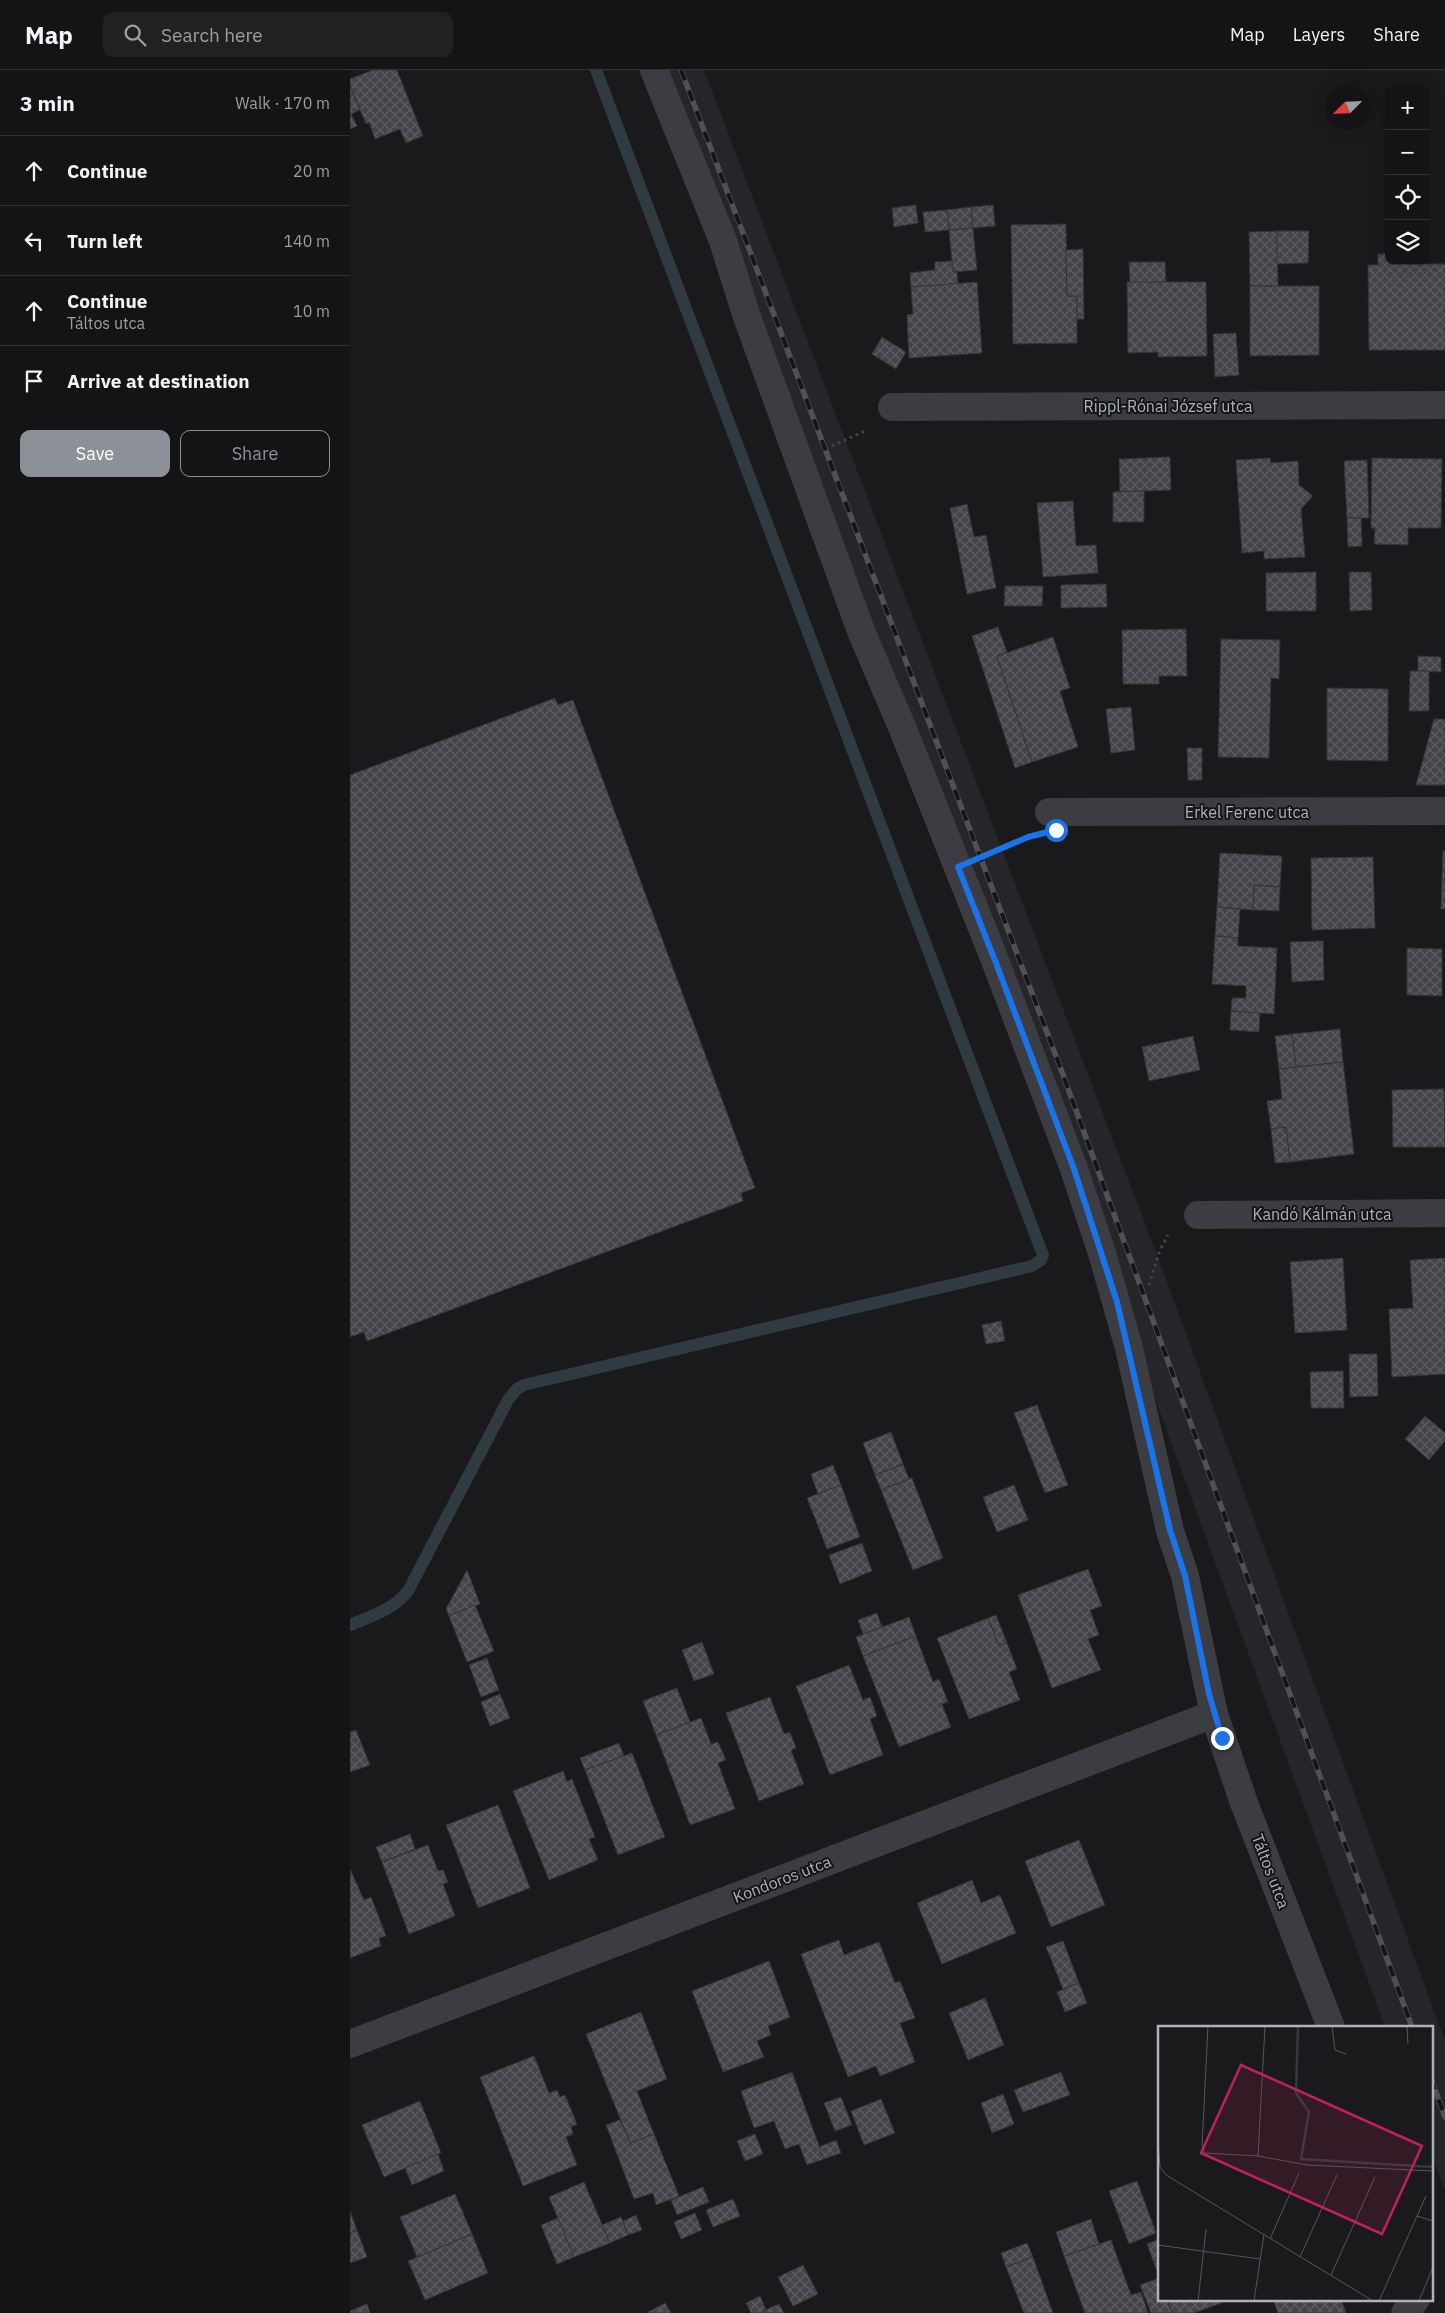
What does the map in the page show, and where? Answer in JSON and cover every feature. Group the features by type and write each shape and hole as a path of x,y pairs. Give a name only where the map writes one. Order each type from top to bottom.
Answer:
{"street":[{"name":"Táltos utca","path":"654,70 723,241 798,461 861,631 958,867 1074,1169 1117,1302 1170,1530 1185,1576 1214,1714 1244,1803 1331,2026"},
{"name":"Rippl-Rónai József utca","path":"892,407 1445,405"},
{"name":"Erkel Ferenc utca","path":"1049,812 1445,811"},
{"name":"Kandó Kálmán utca","path":"1198,1215 1445,1213"},
{"name":"Kondoros utca","path":"350,2044 1214,1714"},
{"path":"1405,2313 1415,2300"}],"path":[{"path":"798,461 870,430"},
{"path":"958,867 1028,837"},
{"path":"1148,1290 1160,1250 1168,1235 1182,1222 1198,1215"}],"shaded area":[{"path":"649,70 704,70 1159,1260 1445,2041 1445,2191 1432,2157 1432,2026 1385,2026 1111,1278"}],"building":[{"path":"373,70 397,70 423,136 406,143 400,129 375,139 369,122 366,124 350,86 350,79"},
{"path":"350,86 360,110 351,114 357,126 350,129"},
{"path":"916,205 918,223 894,227 892,208"},
{"path":"993,205 995,226 973,228 971,207"},
{"path":"971,207 973,228 949,230 947,210"},
{"path":"947,210 949,230 925,232 923,212"},
{"path":"1066,224 1067,296 1077,296 1077,343 1013,344 1011,225"},
{"path":"973,228 977,270 953,272 949,230"},
{"path":"1277,231 1278,286 1250,286 1249,232"},
{"path":"1277,231 1309,231 1308,263 1277,264"},
{"path":"1083,249 1084,319 1077,319 1077,296 1067,296 1066,250"},
{"path":"1378,254 1385,254 1385,265 1445,264 1445,350 1369,350 1368,265 1378,265"},
{"path":"952,261 953,272 957,272 958,284 911,287 910,273 935,270 935,262"},
{"path":"1129,262 1165,262 1166,282 1130,283"},
{"path":"977,282 982,353 909,358 907,315 913,314 911,287"},
{"path":"1127,282 1206,282 1207,356 1158,357 1158,352 1128,353"},
{"path":"1250,286 1319,286 1319,355 1250,356"},
{"path":"1236,333 1239,375 1215,377 1213,334"},
{"path":"882,337 906,352 896,369 872,354"},
{"path":"1170,457 1171,490 1120,492 1119,459"},
{"path":"1270,458 1271,463 1298,461 1299,485 1313,496 1301,509 1305,557 1264,559 1264,551 1242,553 1236,460"},
{"path":"1372,458 1442,459 1441,528 1408,528 1408,545 1374,544 1375,528 1371,528"},
{"path":"1367,460 1369,518 1347,518 1344,461"},
{"path":"1144,491 1144,522 1113,522 1113,492"},
{"path":"1073,501 1076,546 1096,545 1098,573 1043,577 1037,503"},
{"path":"967,504 974,537 986,535 996,588 967,594 950,508"},
{"path":"1347,518 1361,518 1362,546 1348,547"},
{"path":"1316,572 1316,611 1266,611 1266,573"},
{"path":"1349,572 1371,572 1372,610 1350,611"},
{"path":"1106,584 1107,607 1061,608 1061,585"},
{"path":"1005,586 1043,586 1042,606 1004,606"},
{"path":"998,627 1007,652 997,656 1032,762 1015,768 972,636"},
{"path":"1186,629 1187,676 1159,676 1159,684 1123,684 1122,630"},
{"path":"1053,637 1070,688 1060,691 1078,747 1032,762 997,656"},
{"path":"1221,639 1280,640 1279,679 1271,678 1269,758 1218,757"},
{"path":"1418,656 1441,657 1441,672 1418,671"},
{"path":"1410,671 1429,671 1429,711 1409,711"},
{"path":"1327,688 1388,689 1388,761 1327,760"},
{"path":"555,698 558,705 573,700 755,1188 741,1193 743,1201 367,1341 364,1332 350,1337 350,775"},
{"path":"1131,707 1135,750 1111,753 1106,709"},
{"path":"1434,719 1445,719 1445,785 1416,785"},
{"path":"1187,748 1202,748 1202,780 1188,780"},
{"path":"1443,851 1445,851 1445,909 1441,909"},
{"path":"1220,853 1282,856 1280,887 1254,885 1253,910 1217,907"},
{"path":"1373,857 1375,928 1312,930 1311,858"},
{"path":"1254,885 1280,887 1279,911 1253,910"},
{"path":"1217,907 1240,909 1238,938 1215,936"},
{"path":"1215,936 1238,938 1238,946 1277,948 1274,1014 1231,1011 1232,998 1246,998 1246,986 1212,984"},
{"path":"1323,941 1324,980 1292,982 1290,942"},
{"path":"1407,948 1442,949 1442,996 1407,995"},
{"path":"1231,1011 1260,1013 1259,1032 1230,1030"},
{"path":"1340,1029 1343,1062 1296,1067 1292,1034"},
{"path":"1292,1034 1296,1067 1279,1069 1275,1036"},
{"path":"1193,1036 1200,1070 1149,1081 1142,1047"},
{"path":"1343,1062 1354,1154 1290,1162 1286,1127 1271,1129 1267,1101 1282,1099 1279,1069"},
{"path":"1444,1089 1445,1147 1393,1147 1392,1090"},
{"path":"1286,1127 1290,1162 1275,1163 1271,1129"},
{"path":"1343,1258 1347,1330 1295,1333 1290,1262"},
{"path":"1445,1258 1445,1374 1392,1377 1389,1309 1413,1308 1410,1260"},
{"path":"1001,1321 1005,1341 986,1344 982,1325"},
{"path":"1349,1354 1377,1354 1378,1396 1350,1397"},
{"path":"1343,1371 1344,1408 1311,1408 1310,1372"},
{"path":"1037,1405 1068,1485 1045,1493 1014,1413"},
{"path":"1425,1416 1445,1433 1445,1441 1429,1460 1405,1439"},
{"path":"891,1432 903,1464 875,1475 863,1443"},
{"path":"903,1464 909,1479 881,1490 875,1475"},
{"path":"833,1465 841,1485 818,1494 811,1474"},
{"path":"912,1478 943,1558 913,1570 881,1490"},
{"path":"841,1485 860,1537 827,1549 807,1498"},
{"path":"1014,1485 1028,1520 997,1532 983,1497"},
{"path":"862,1543 872,1571 840,1584 829,1555"},
{"path":"1088,1569 1102,1606 1090,1610 1099,1635 1088,1639 1101,1670 1052,1688 1018,1595"},
{"path":"467,1570 480,1604 449,1616 446,1609"},
{"path":"475,1605 494,1651 467,1662 449,1616"},
{"path":"877,1613 882,1627 863,1634 858,1620"},
{"path":"996,1615 1007,1643 999,1646 988,1618"},
{"path":"909,1617 916,1636 863,1656 856,1637"},
{"path":"988,1618 999,1646 1007,1643 1017,1669 1009,1672 1020,1700 969,1719 937,1638"},
{"path":"916,1636 933,1682 939,1679 948,1702 942,1704 951,1727 899,1747 863,1656"},
{"path":"702,1642 714,1674 694,1681 682,1650"},
{"path":"487,1658 499,1690 481,1697 469,1665"},
{"path":"849,1665 863,1700 870,1697 877,1716 870,1719 883,1755 830,1775 796,1686"},
{"path":"677,1688 690,1722 656,1735 643,1701"},
{"path":"500,1694 510,1718 490,1726 481,1702"},
{"path":"770,1697 784,1734 790,1732 796,1748 791,1750 804,1784 759,1801 726,1713"},
{"path":"701,1718 711,1744 718,1742 726,1760 718,1763 735,1809 690,1825 656,1735"},
{"path":"356,1730 370,1765 350,1772 350,1732"},
{"path":"619,1743 624,1756 585,1770 580,1758"},
{"path":"632,1753 665,1837 618,1855 585,1770"},
{"path":"563,1771 567,1782 572,1779 595,1837 589,1839 598,1860 549,1880 513,1791"},
{"path":"498,1805 530,1888 478,1908 446,1825"},
{"path":"410,1834 415,1849 382,1862 376,1847"},
{"path":"1079,1840 1105,1905 1051,1927 1025,1861"},
{"path":"428,1845 438,1871 443,1870 448,1882 443,1884 455,1916 409,1934 382,1862"},
{"path":"350,1869 364,1900 371,1897 386,1936 379,1938 381,1946 350,1958"},
{"path":"972,1880 981,1903 1000,1895 1016,1933 942,1964 917,1903"},
{"path":"839,1940 844,1955 879,1942 895,1983 900,1981 915,2018 900,2023 915,2062 880,2076 876,2066 848,2077 801,1954"},
{"path":"1063,1941 1079,1983 1063,1989 1046,1947"},
{"path":"769,1961 790,2017 768,2026 771,2035 757,2041 764,2057 723,2072 692,1991"},
{"path":"1079,1983 1087,2003 1065,2012 1057,1992"},
{"path":"985,1998 1004,2045 968,2060 949,2013"},
{"path":"641,2012 667,2079 637,2091 654,2134 630,2143 586,2034"},
{"path":"534,2056 549,2093 557,2090 560,2097 565,2095 577,2124 571,2127 573,2134 566,2137 577,2165 523,2186 480,2077"},
{"path":"792,2072 824,2159 807,2165 799,2144 785,2149 774,2121 754,2128 741,2091"},
{"path":"1061,2072 1070,2095 1023,2112 1014,2090"},
{"path":"1003,2094 1014,2124 992,2133 981,2103"},
{"path":"841,2097 852,2125 835,2131 824,2103"},
{"path":"881,2099 895,2133 864,2145 851,2111"},
{"path":"420,2101 441,2153 384,2177 362,2125"},
{"path":"620,2120 630,2143 654,2134 679,2196 656,2205 653,2193 634,2199 606,2125"},
{"path":"755,2134 763,2154 745,2161 737,2141"},
{"path":"836,2140 841,2153 824,2159 819,2147"},
{"path":"438,2154 444,2171 412,2185 405,2168"},
{"path":"1137,2181 1156,2233 1129,2244 1109,2191"},
{"path":"584,2182 610,2243 574,2257 549,2197"},
{"path":"703,2187 709,2202 677,2215 671,2200"},
{"path":"455,2194 472,2234 417,2257 400,2217"},
{"path":"733,2199 740,2216 713,2227 706,2210"},
{"path":"350,2211 357,2230 350,2233"},
{"path":"695,2213 702,2230 681,2239 674,2222"},
{"path":"636,2215 642,2230 628,2235 623,2221"},
{"path":"621,2217 628,2235 610,2243 602,2225"},
{"path":"558,2218 574,2257 557,2264 541,2225"},
{"path":"1091,2219 1099,2244 1064,2256 1056,2232"},
{"path":"357,2230 367,2257 350,2263 350,2233"},
{"path":"472,2234 488,2273 425,2300 408,2261"},
{"path":"1158,2239 1158,2261 1154,2263 1147,2244"},
{"path":"1111,2240 1131,2295 1141,2292 1148,2313 1085,2313 1064,2256"},
{"path":"1027,2243 1033,2257 1006,2267 1001,2253"},
{"path":"1033,2257 1053,2313 1024,2313 1006,2267"},
{"path":"1158,2261 1158,2273 1154,2263"},
{"path":"803,2265 818,2294 793,2306 778,2277"},
{"path":"1158,2278 1158,2300 1167,2300 1172,2313 1151,2313 1140,2285"},
{"path":"760,2296 766,2310 760,2313 751,2313 746,2303"},
{"path":"1167,2300 1229,2300 1194,2313 1172,2313"},
{"path":"1273,2300 1341,2300 1346,2313 1278,2313"},
{"path":"665,2303 671,2313 648,2312"},
{"path":"367,2304 370,2313 350,2313 350,2311"},
{"path":"779,2304 784,2313 760,2313 766,2310"}],"waterway":[{"path":"350,1625 389,1608 408,1591 508,1400 517,1389 524,1385 1032,1266 1041,1260 1043,1255 596,70"}],"railway":[{"path":"681,70 1059,1064 1412,2026"},
{"path":"1432,2082 1445,2117"}],"route":[{"path":"1056,830 1028,837 958,867 1074,1169 1117,1302 1170,1530 1185,1576 1204,1674 1222,1738"}]}
